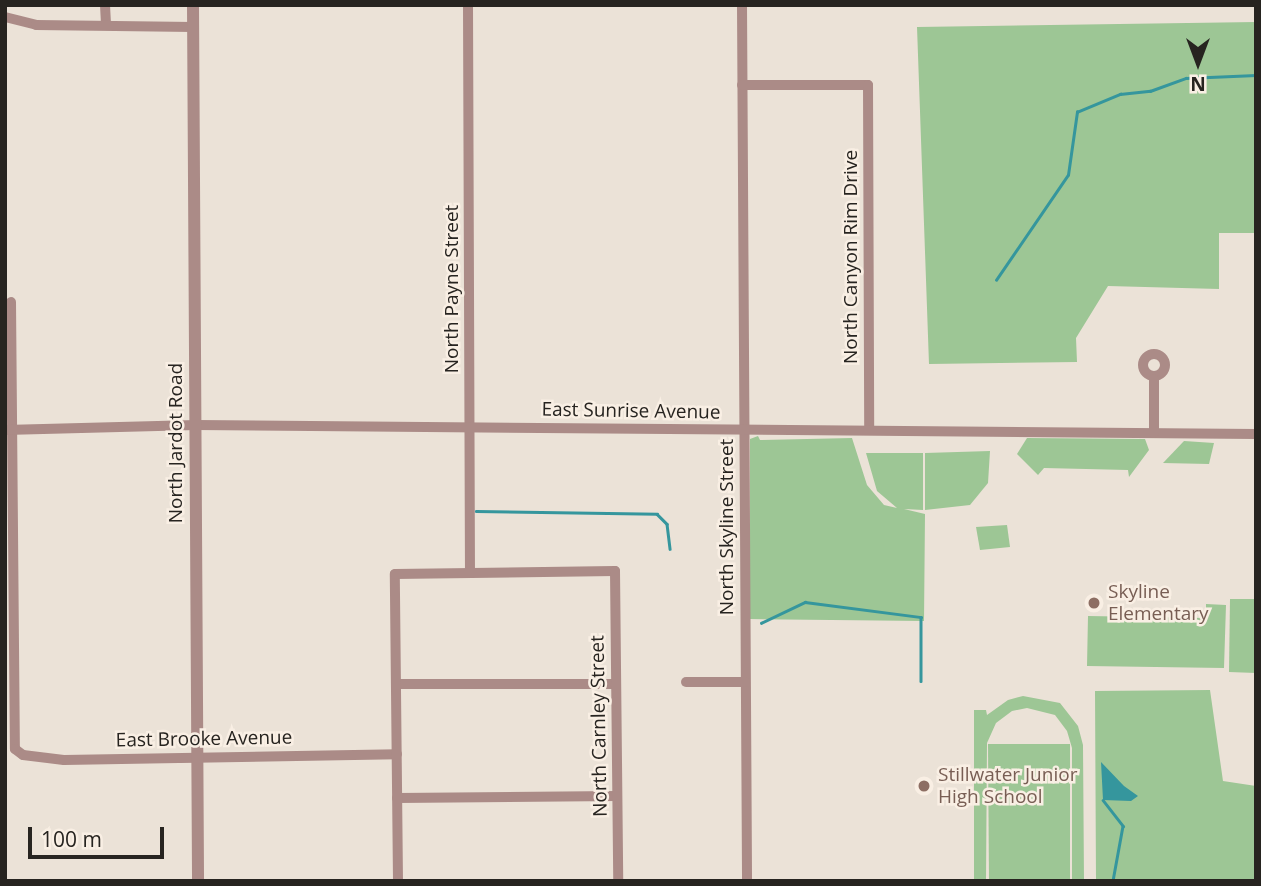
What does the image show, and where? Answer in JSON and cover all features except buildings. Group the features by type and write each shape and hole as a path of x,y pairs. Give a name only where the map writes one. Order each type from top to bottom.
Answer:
{"street":[{"path":"105,5 106,25"},
{"name":"North Jardot Road","path":"192,5 198,881"},
{"name":"North Payne Street","path":"468,5 470,572"},
{"name":"North Skyline Street","path":"742,5 747,881"},
{"path":"5,17 36,25 193,27"},
{"name":"North Canyon Rim Drive","path":"742,85 868,85 869,430"},
{"path":"8,430 10,302"},
{"path":"1154,379 1154,433"},
{"name":"East Sunrise Avenue","path":"8,430 196,425 1256,434"},
{"name":"East Brooke Avenue","path":"8,430 15,749 23,755 64,760 397,754"},
{"name":"North Carnley Street","path":"470,572 615,571 618,881"},
{"path":"398,881 395,574 470,572"},
{"path":"685,682 745,681"},
{"path":"396,684 616,684"},
{"path":"397,798 617,796"}],"green space":[{"path":"1256,22 1256,233 1219,233 1219,289 1108,286 1076,338 1077,362 929,364 917,27"},
{"path":"758,436 760,440 852,438 867,485 884,505 897,508 877,491 866,453 923,453 923,510 904,509 925,514 924,621 750,619 750,439"},
{"path":"1027,438 1145,439 1149,450 1129,477 1128,470 1044,468 1038,475 1017,454"},
{"path":"1184,441 1214,443 1209,464 1163,463"},
{"path":"990,451 988,483 970,505 925,510 925,453"},
{"path":"1007,525 1010,547 980,550 976,527"},
{"path":"1230,599 1256,599 1256,673 1229,672"},
{"path":"1206,604 1226,605 1224,668 1087,666 1088,616 1206,618"},
{"path":"1210,690 1223,781 1256,786 1256,881 1096,881 1095,691"},
{"path":"1023,696 1060,703 1078,726 1083,745 1084,881 1072,881 1072,748 1067,731 1055,715 1027,708 1012,711 996,723 987,743 986,881 974,881 974,710 986,710 987,715 1008,700"},
{"path":"988,744 1070,744 1070,881 989,881"}],"water":[{"path":"1101,762 1124,786 1138,796 1131,801 1103,800"}],"waterway":[{"path":"996,280 1068,175 1077,112 1120,94 1150,91 1186,78 1256,75"},
{"path":"476,511 657,514 667,524 670,549"},
{"path":"761,623 805,602 921,617 921,681"},
{"path":"1103,800 1123,826 1113,881"}],"place":[{"name":"Skyline Elementary","path":"1094,603"},
{"name":"Stillwater Junior High School","path":"924,786"}]}
